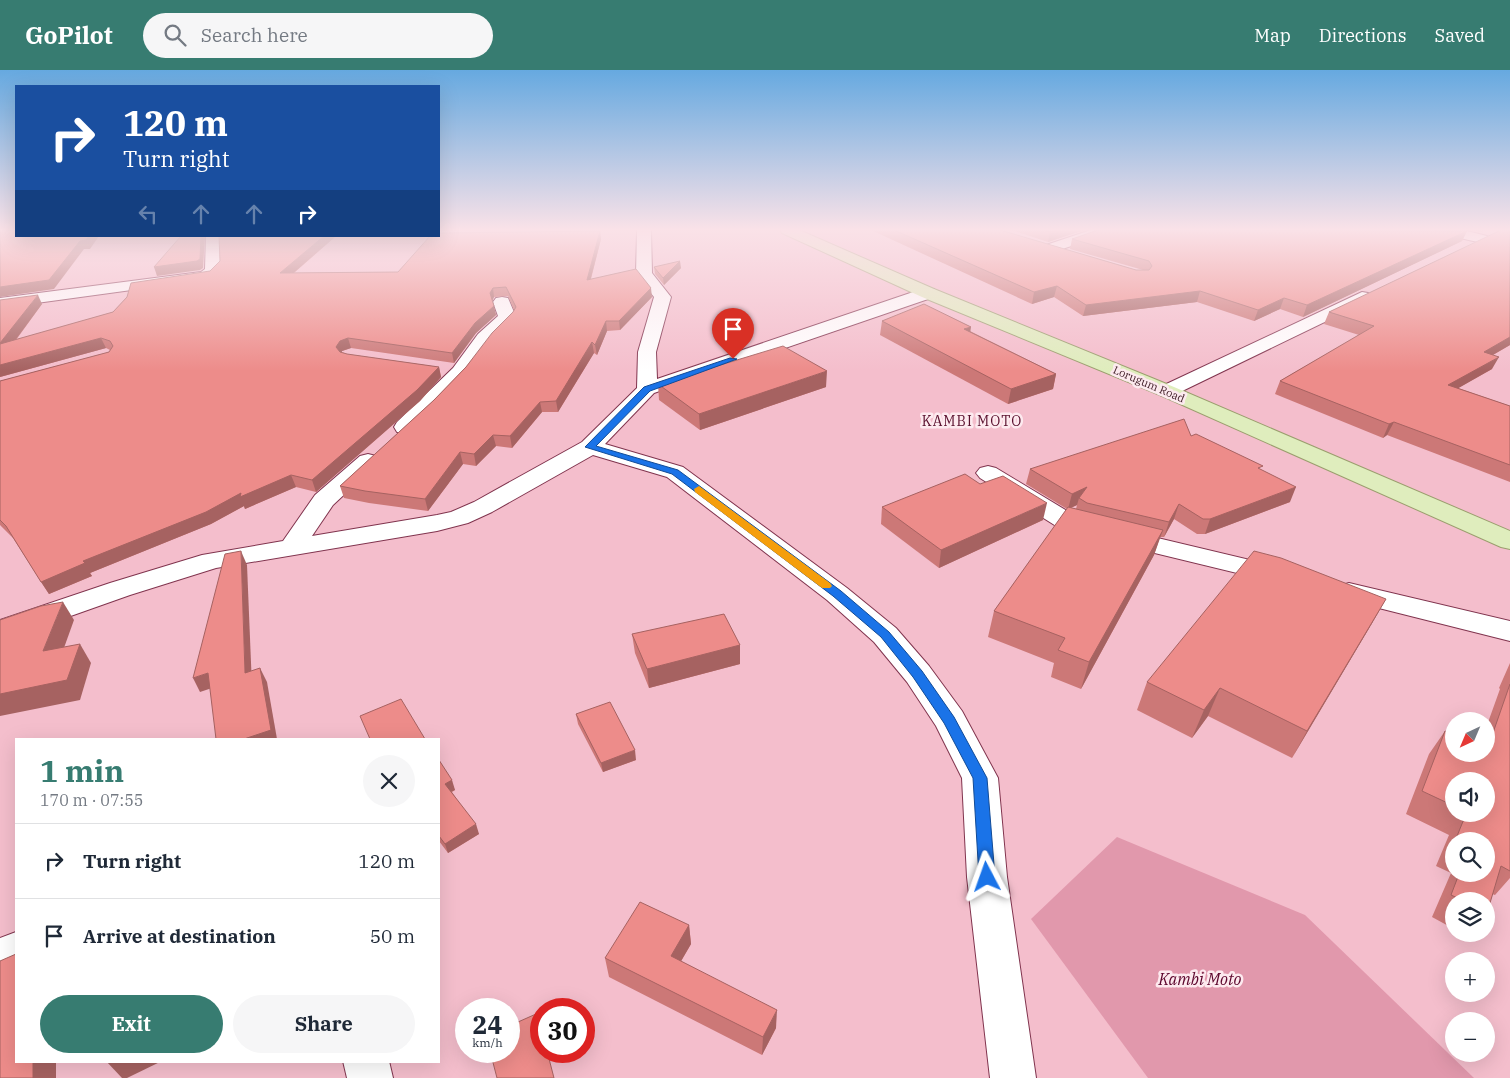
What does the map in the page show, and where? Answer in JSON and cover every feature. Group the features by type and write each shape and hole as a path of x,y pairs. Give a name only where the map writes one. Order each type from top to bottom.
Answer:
{"main road":[{"name":"Lorugum Road","path":"893,277 1167,391 1510,541"}],"street":[{"path":"0,303 198,277"},
{"path":"647,277 663,297 647,352 647,389"},
{"path":"1167,391 1376,290"},
{"path":"0,631 120,589 212,561 459,518 529,482 590,447 647,389 928,293"},
{"path":"292,548 324,500 428,406 451,371 507,317 502,302"},
{"path":"590,447 675,472 821,582 885,634 918,674 950,720 980,778 987,877 1013,1078"},
{"path":"988,473 1073,526 1300,580"},
{"path":"1328,587 1510,631"},
{"path":"0,959 15,952"},
{"path":"366,1063 370,1078"}],"green space":[{"name":"Kambi Moto","path":"1117,837 1305,915 1445,1050 1445,1062 1457,1062 1474,1078 1148,1078 1031,919"}],"building":[{"path":"0,277 51,277 49,280 0,287"},
{"path":"170,277 588,277 587,280 600,277 642,277 651,288 619,321 606,321 595,345 592,342 556,401 540,402 510,436 493,435 474,454 460,452 425,499 340,486 434,400 466,367 492,333 513,312 516,307 506,287 493,288 490,293 494,306 475,323 452,353 348,338 340,341 336,347 340,352 347,354 439,367 417,390 312,480 291,475 240,497 241,493 206,512 83,561 85,563 41,582 6,526 0,520 0,381 109,352 113,346 110,341 101,338 0,365 0,344 113,312 127,297 131,283"},
{"path":"1000,277 1367,277 1307,305 1284,298 1258,310 1200,291 1086,305 1057,286 1034,292"},
{"path":"1402,277 1510,277 1510,337 1484,352 1499,357 1448,385 1510,406 1510,465 1394,422 1389,424 1280,381 1374,326 1329,312"},
{"path":"38,295 0,343 0,300"},
{"path":"924,304 971,327 964,329 1056,374 1011,389 882,321"},
{"path":"783,346 827,371 699,414 658,384"},
{"path":"1184,419 1191,436 1196,434 1263,466 1258,468 1296,487 1210,519 1203,519 1179,504 1169,522 1087,503 1079,498 1087,487 1072,494 1030,469"},
{"path":"965,474 980,484 1003,476 1047,503 941,550 882,507"},
{"path":"1068,507 1163,530 1089,662 1058,650 1065,638 994,611"},
{"path":"241,551 245,673 260,668 271,730 247,738 216,738 208,673 193,678 225,554"},
{"path":"1254,551 1281,558 1386,599 1307,731 1220,688 1204,710 1147,682"},
{"path":"63,602 43,651 80,644 67,680 0,694 0,620 41,606"},
{"path":"724,614 740,645 647,669 632,634"},
{"path":"1510,684 1510,871 1501,866 1493,892 1452,892 1456,882 1495,882 1495,832 1459,832 1463,822 1495,822 1495,772 1445,772 1445,802 1422,791 1445,731 1445,762 1495,762 1495,727"},
{"path":"401,699 424,738 370,738 360,716"},
{"path":"610,702 635,750 601,763 576,714"},
{"path":"440,762 452,780 445,784 476,824 445,844 440,837"},
{"path":"640,902 689,925 671,956 777,1010 763,1037 605,958"},
{"path":"15,954 15,1063 33,1063 33,1078 0,1078 0,961"},
{"path":"530,1017 530,1063 550,1063 554,1078 497,1078 493,1063 520,1063 520,1021"}],"slow traffic":[{"path":"699,489 826,586"}],"district":[{"name":"KAMBI MOTO","path":"972,421"}],"route":[{"path":"733,359 647,389 590,447 675,472 837,594 885,634 918,674 950,720 980,778 987,877"}]}
